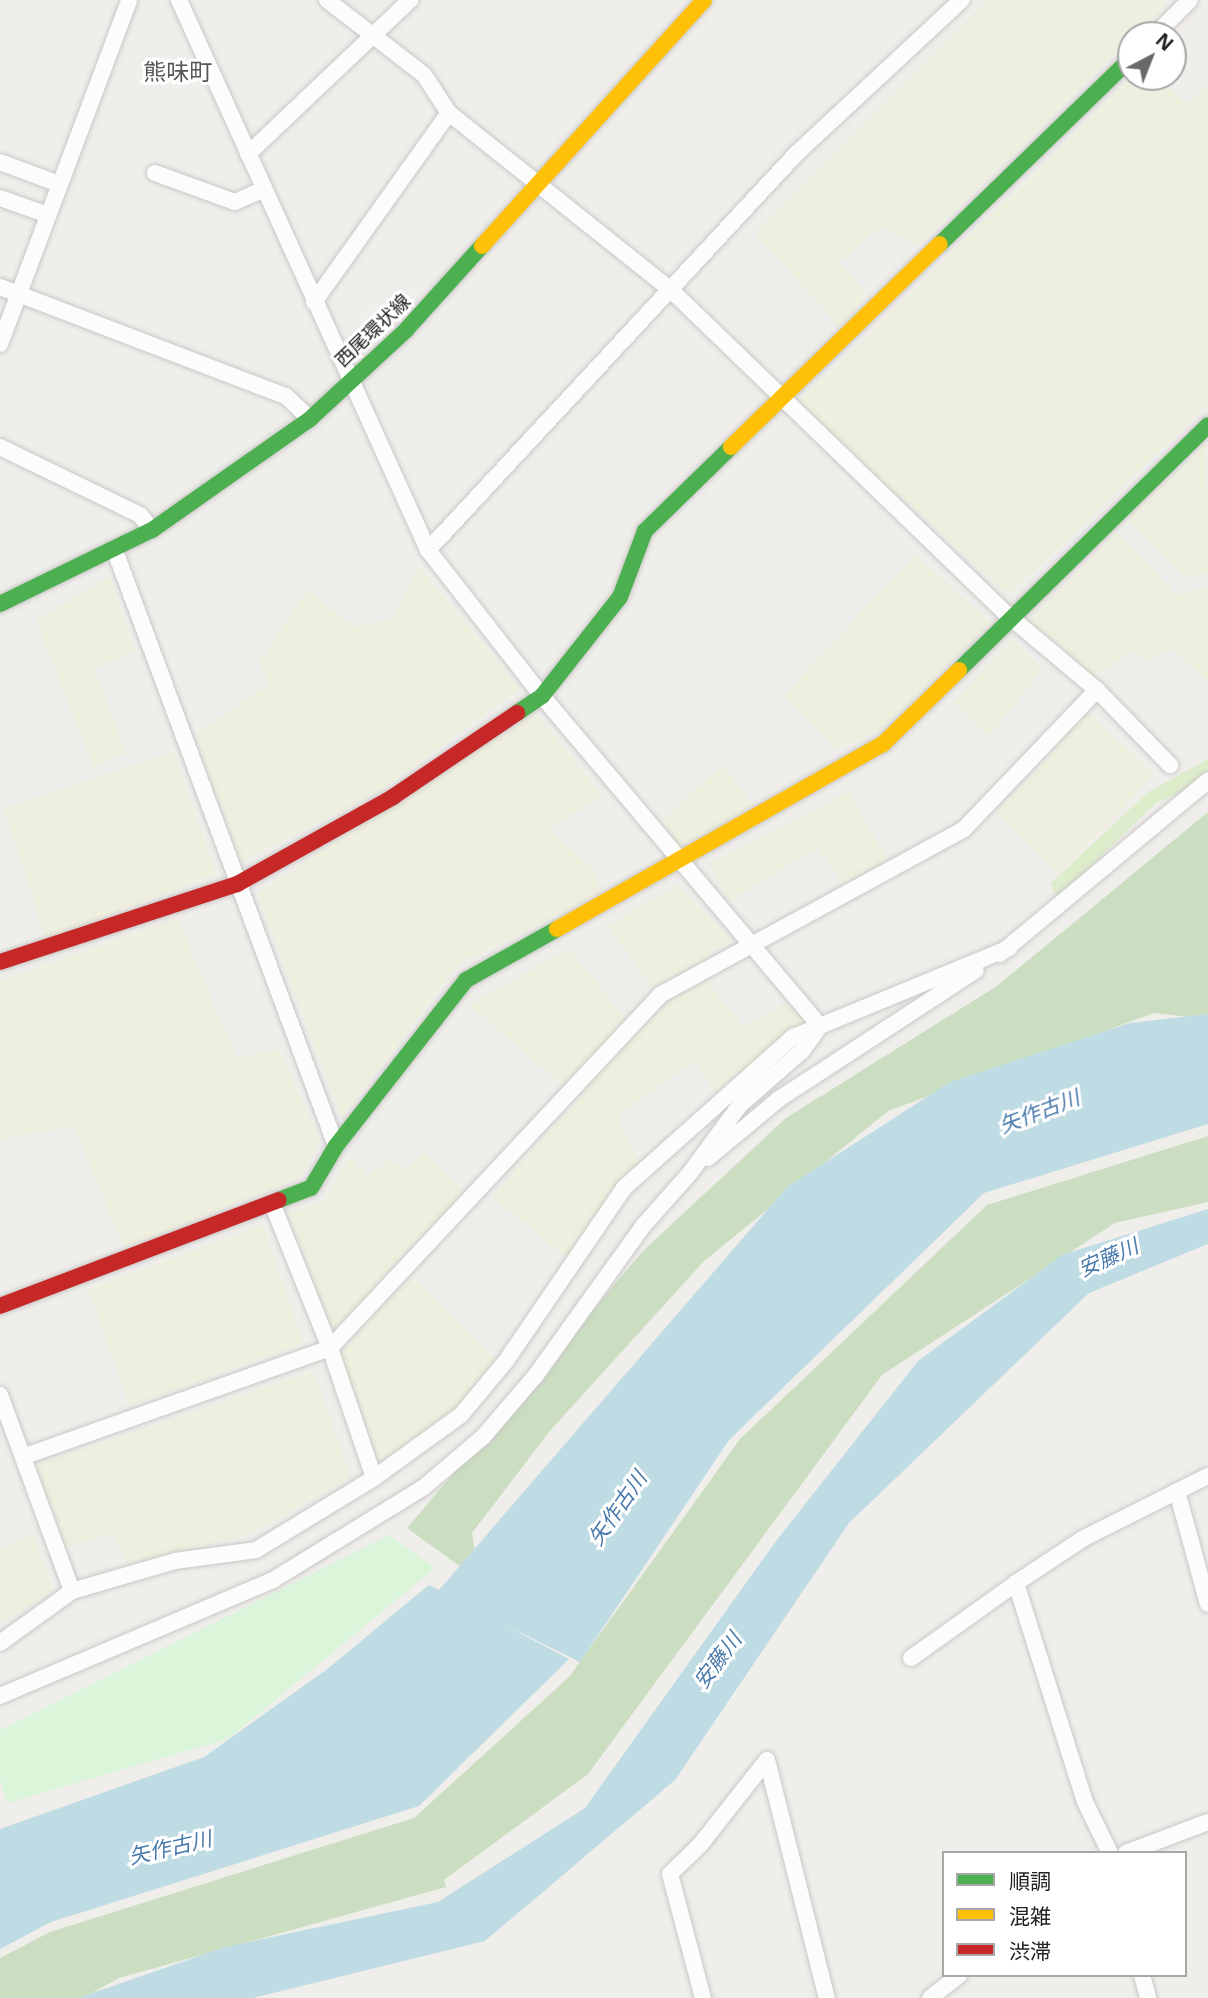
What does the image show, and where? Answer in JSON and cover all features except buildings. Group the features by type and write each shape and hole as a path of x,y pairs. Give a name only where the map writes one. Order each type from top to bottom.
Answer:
{"street":[{"path":"0,344 129,0"},
{"path":"179,0 428,550 541,696 751,941 820,1026"},
{"path":"327,0 424,75 449,113 671,291 1009,616 1097,690 1170,765"},
{"path":"248,154 410,0"},
{"name":"西尾環状線","path":"0,604 115,551 152,530 310,419 406,330 704,0"},
{"path":"428,550 796,154 962,0"},
{"path":"1168,21 1190,0"},
{"path":"0,962 237,884 393,797 541,696 620,597 645,531 783,400 1117,72"},
{"path":"314,302 449,113"},
{"path":"0,162 59,184"},
{"path":"155,173 235,202 264,190"},
{"path":"0,198 48,215"},
{"path":"0,287 286,396 310,419"},
{"path":"0,1306 311,1188 337,1146 466,980 681,862 883,744 1009,616 1208,425"},
{"path":"0,447 140,515 152,530"},
{"path":"115,551 237,884 337,1146"},
{"path":"25,1456 330,1348 660,995 751,941 964,828 1097,690"},
{"path":"690,1173 779,1100 1009,948 1208,781"},
{"path":"0,1643 72,1591 175,1561 256,1550 374,1478 461,1415 506,1361 624,1188 793,1037 1009,948"},
{"path":"0,1696 274,1580 424,1487 483,1437 536,1375 643,1226 690,1173 740,1105 802,1051 820,1026"},
{"path":"272,1203 330,1348 374,1478"},
{"path":"0,1395 25,1456 72,1591"},
{"path":"911,1658 1084,1538 1208,1476"},
{"path":"1177,1491 1208,1604"},
{"path":"1016,1583 1085,1802 1109,1851"},
{"path":"703,1998 670,1874 700,1845 767,1760 827,1998"},
{"path":"1131,1851 1208,1822"},
{"path":"930,1998 956,1977"},
{"path":"1143,1977 1148,1998"}],"green space":[{"path":"987,0 1161,0 1165,6 1150,21 1117,21 1117,53 917,247 883,225 838,263 867,294 841,328 755,233"},
{"path":"1208,86 1208,405 1009,595 798,403 1118,91 1173,91 1186,104"},
{"path":"1206,443 1208,574 1183,576 1126,517"},
{"path":"1117,532 1176,595 1208,588 1208,682 1174,649 1148,660 1133,652 1093,676 1030,620"},
{"path":"915,555 990,622 880,731 837,749 784,695"},
{"path":"418,565 520,689 380,791 242,862 195,735 269,684 260,662 307,590 353,626 392,620"},
{"path":"110,576 134,650 94,669 126,753 94,767 36,621"},
{"path":"1012,638 1043,669 989,736 954,703"},
{"path":"536,713 602,795 550,829 595,872 601,893 459,963 342,1118 257,893"},
{"path":"1089,714 1155,774 1058,876 996,811"},
{"path":"174,752 216,874 46,939 4,809"},
{"path":"1208,759 1208,782 1157,802 1058,898 1050,884 1148,792"},
{"path":"722,765 758,811 679,847 662,821"},
{"path":"848,792 888,860 844,885 818,847 729,901 709,865"},
{"path":"1208,812 1208,1019 1154,1013 888,1111 703,1262 549,1432 472,1533 480,1581 407,1528 644,1250 786,1118 997,986"},
{"path":"678,885 732,939 655,991 608,926"},
{"path":"177,918 237,1059 278,1049 320,1138 300,1178 124,1248 74,1126 0,1139 0,981"},
{"path":"569,949 626,1019 562,1085 470,1005"},
{"path":"706,981 743,1026 787,1003 807,1023 717,1094 694,1061 617,1115 640,1165 568,1259 492,1196 661,1006"},
{"path":"1208,1136 1208,1202 1115,1223 882,1375 588,1774 444,1880 446,1887 119,1978 83,1998 0,1998 0,1958 50,1932 414,1818 569,1677 740,1439 987,1205"},
{"path":"424,1151 466,1192 333,1329 289,1214 324,1200 351,1156 367,1178 388,1160 407,1168"},
{"path":"263,1225 303,1343 130,1406 88,1289"},
{"path":"411,1277 495,1359 457,1411 380,1462 340,1354"},
{"path":"313,1371 351,1478 249,1534 128,1564 114,1533 66,1547 37,1465"},
{"path":"32,1533 54,1591 0,1623 0,1550"},
{"path":"389,1535 435,1568 228,1739 7,1803 0,1780 0,1730"}],"water":[{"name":"矢作古川","path":"1208,1014 1208,1124 984,1193 729,1440 580,1662 501,1623 569,1659 419,1806 51,1922 0,1949 0,1829 204,1757 326,1670 429,1585 439,1590 787,1187 950,1082 1130,1023"},
{"name":"安藤川","path":"1208,1209 1208,1244 1089,1293 849,1523 675,1780 485,1941 253,1998 78,1998 225,1947 438,1902 585,1808 776,1541 918,1361 1062,1255"}],"traffic: fast":[{"path":"940,244 1117,72"},
{"path":"0,604 152,530 310,419 406,330 482,246"},
{"path":"959,670 1208,425"},
{"path":"517,713 542,696 620,597 645,531 731,447"},
{"path":"279,1200 311,1188 336,1146 466,980 557,929"}],"traffic: slow":[{"path":"482,246 704,0"},
{"path":"731,447 940,244"},
{"path":"557,929 883,744 959,670"}],"traffic: jam":[{"path":"0,962 237,884 393,797 517,713"},
{"path":"0,1306 279,1200"}],"district":[{"name":"熊味町","path":"178,71"}]}
